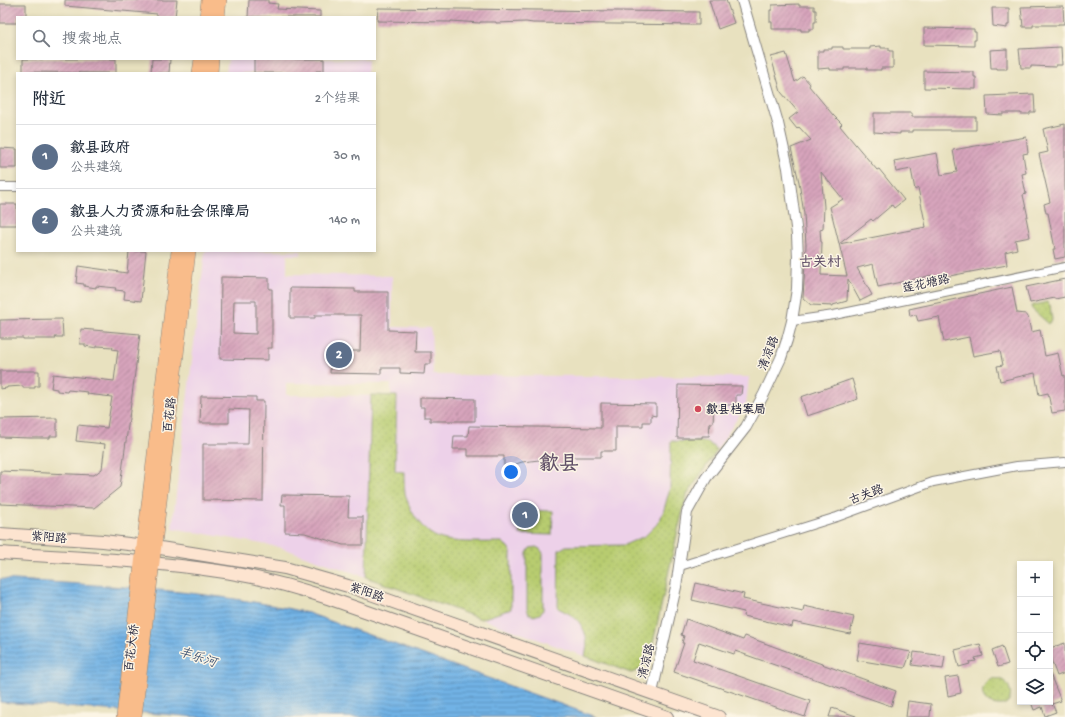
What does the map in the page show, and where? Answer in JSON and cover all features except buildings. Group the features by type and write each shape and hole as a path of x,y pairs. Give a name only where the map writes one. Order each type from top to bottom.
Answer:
{"main road":[{"path":"206,16 208,0"},
{"path":"218,16 220,0"},
{"path":"199,72 201,60"},
{"path":"211,72 212,60"},
{"name":"百花路","path":"145,579 178,252"},
{"name":"百花路","path":"148,546 189,252"},
{"name":"紫阳路","path":"0,534 103,541 148,546 266,564 323,578 719,717"},
{"name":"紫阳路","path":"0,553 147,564 220,571 253,577 309,591 667,717"},
{"name":"百花大桥","path":"123,717 145,579"},
{"name":"百花大桥","path":"135,717 145,579"}],"street":[{"name":"清凉路","path":"652,693 671,614 680,566 687,512 706,478 746,427 755,412 781,358 792,321 797,289 798,258 792,190 778,123 742,0"},
{"path":"0,186 16,187"},
{"name":"莲花塘路","path":"792,321 834,315 1065,267"},
{"name":"古关路","path":"680,566 837,517 933,482 1018,466 1065,462"}],"shaded area":[{"path":"228,60 368,60 367,72 226,72"},
{"path":"205,252 301,252 301,255 287,255 287,274 392,276 392,327 431,328 433,375 749,377 746,405 687,495 649,661 638,671 631,673 279,547 172,528","holes":["286,383 391,384 391,396 286,395"]}],"green space":[{"path":"1047,302 1050,305 1052,320 1049,324 1032,309 1031,306"},
{"path":"371,395 397,396 395,471 404,472 404,486 407,501 414,516 425,529 438,538 446,540 467,542 502,542 508,547 511,552 511,609 481,619 366,577"},
{"path":"671,441 708,442 717,450 687,495 649,661 642,669 631,673 585,656 587,646 586,636 582,626 569,614 558,608 559,550 566,546 624,545 645,536 658,523 663,513 670,488"},
{"path":"521,510 553,511 552,535 520,534"},
{"path":"536,547 543,553 543,610 540,614 534,616 529,614 527,609 527,553 530,548"},
{"path":"990,679 1004,681 1008,686 1010,696 1009,701 1005,704 999,705 988,702 983,695 984,686"}],"water":[{"name":"丰乐河","path":"0,579 193,594 270,605 308,613 596,717 200,717 0,702"}],"place":[{"name":"歙县人力资源和社会保障局","path":"339,355"},
{"name":"歙县档案局","path":"698,409"},
{"name":"歙县政府","path":"525,515"}],"district":[{"name":"古关村","path":"820,261"},
{"name":"歙县","path":"559,462"}]}
